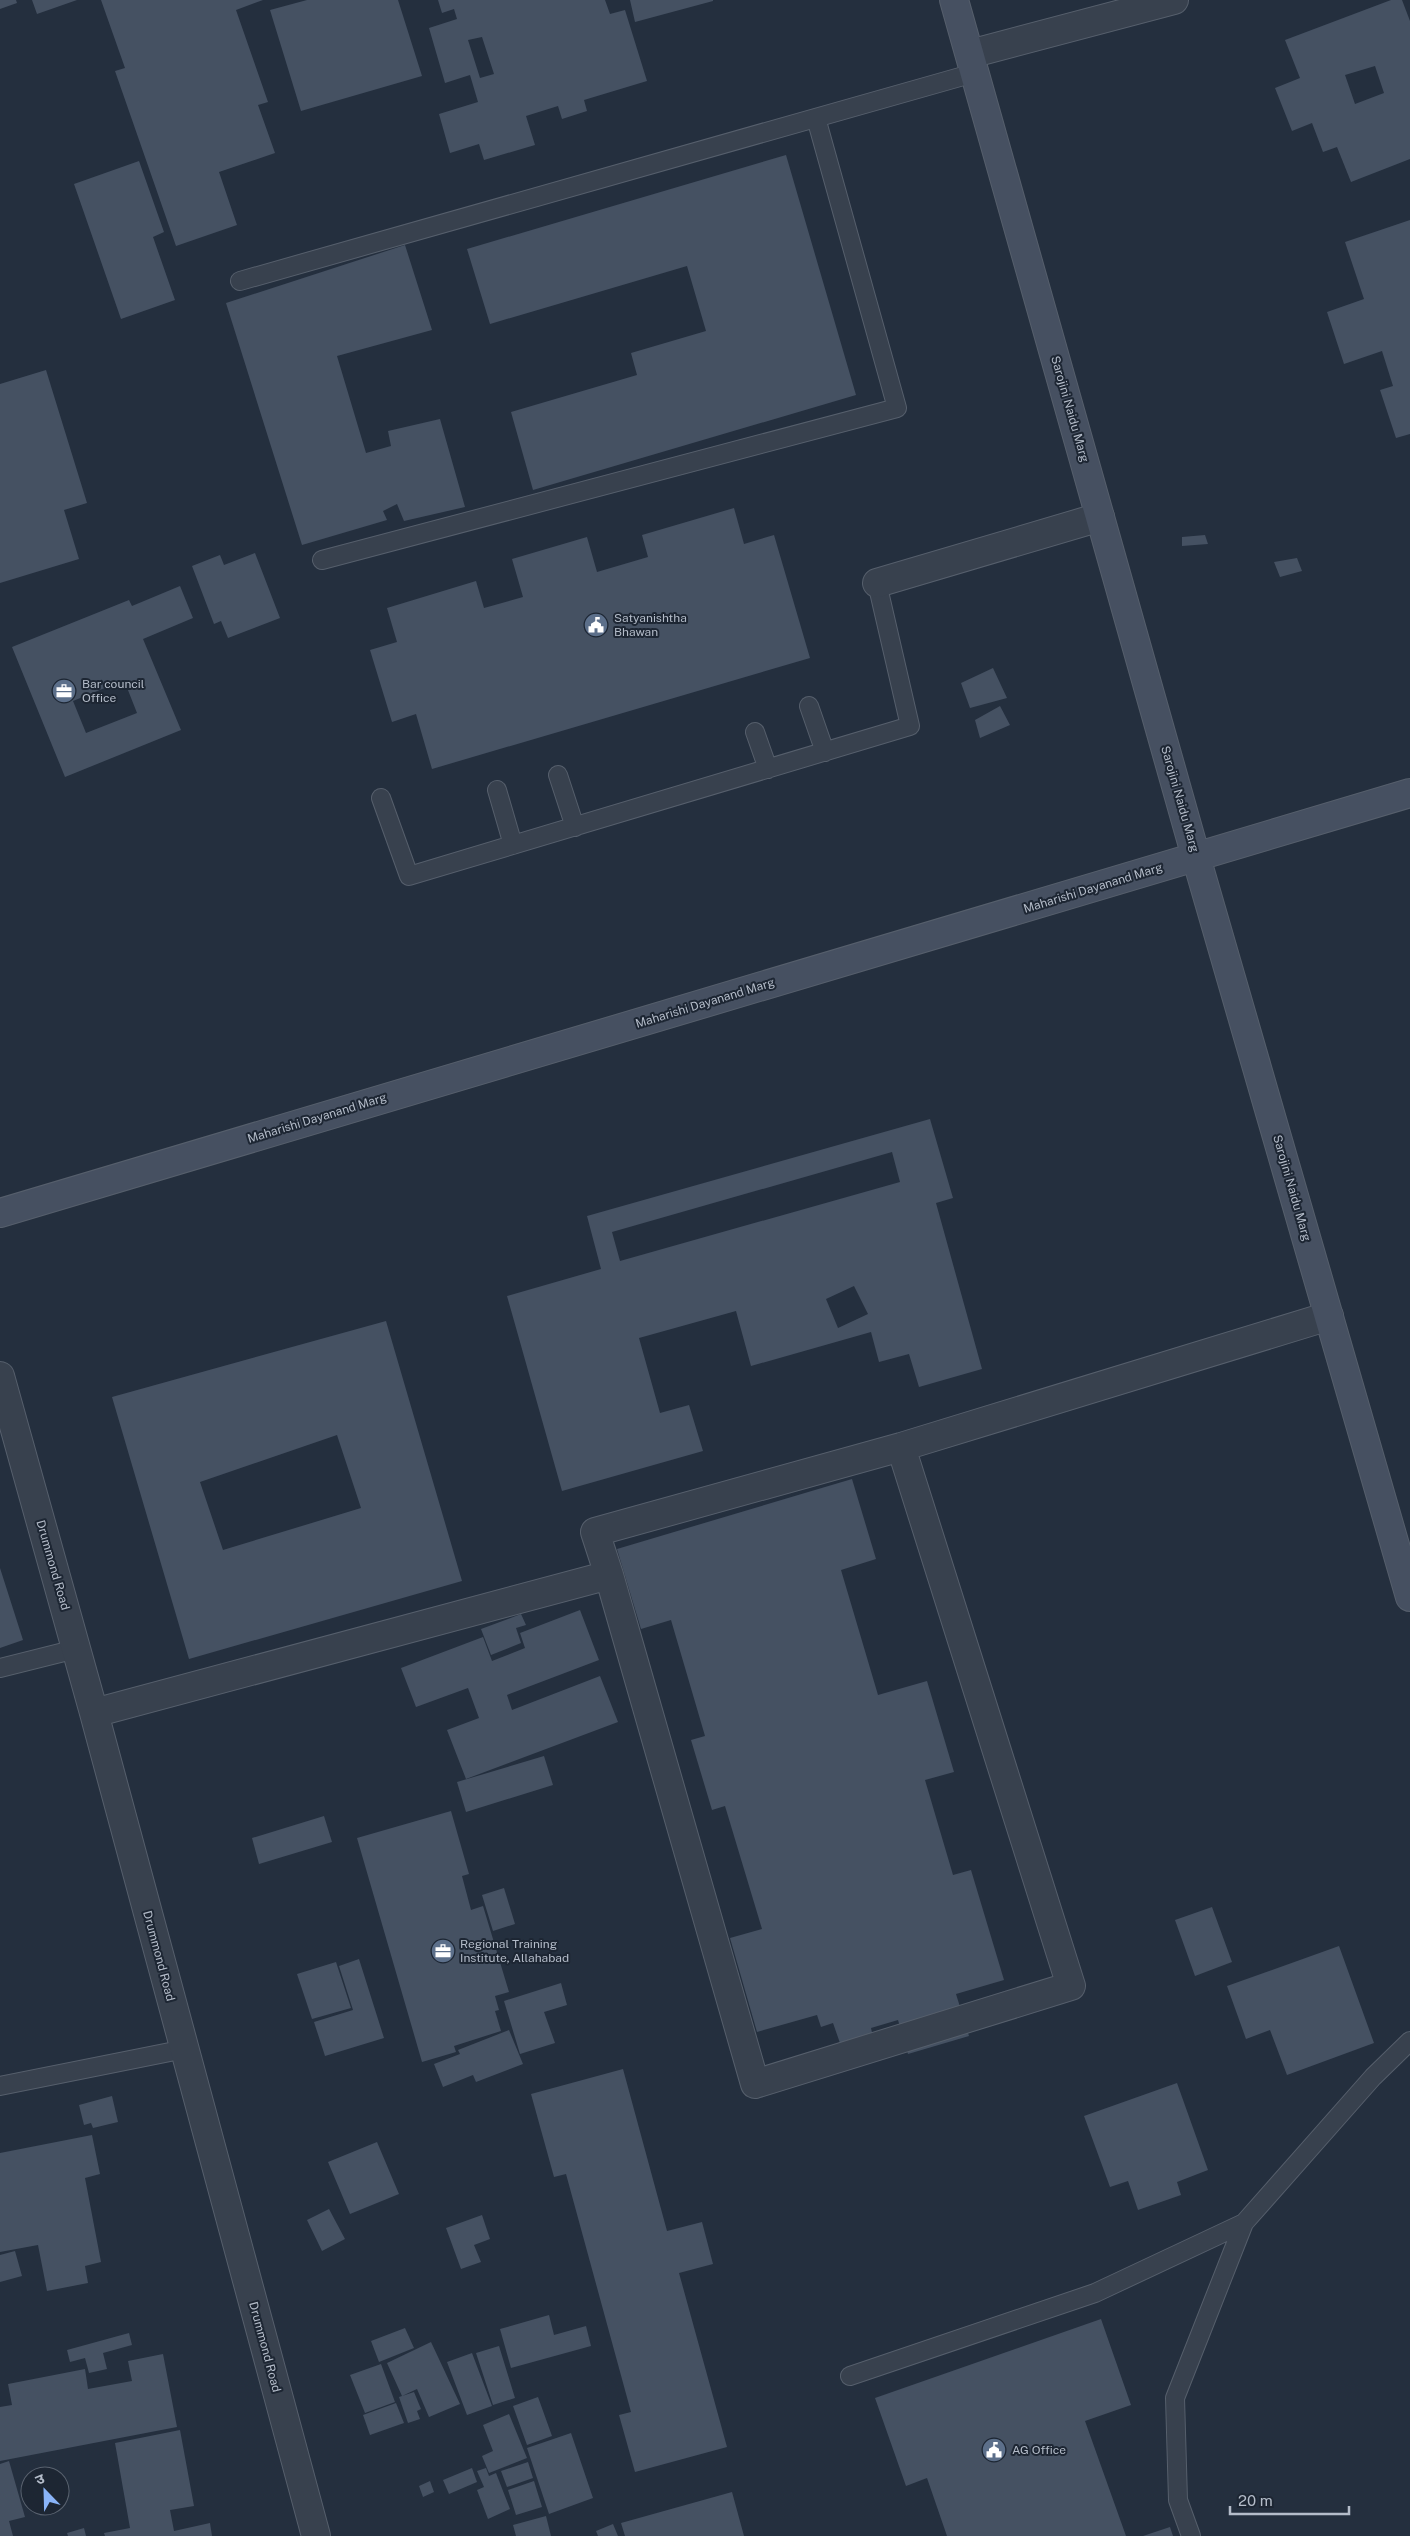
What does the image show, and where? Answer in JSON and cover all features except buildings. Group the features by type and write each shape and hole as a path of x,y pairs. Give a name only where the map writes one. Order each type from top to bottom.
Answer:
{"main road":[{"name":"Sarojini Naidu Marg","path":"954,0 1196,857 1410,1597"},
{"name":"Maharishi Dayanand Marg","path":"0,1213 1410,793"}],"street":[{"path":"972,64 1174,0"},
{"path":"878,583 1100,516"},
{"path":"901,1447 1071,1986 755,2084 595,1532 901,1447 1329,1316"},
{"name":"Drummond Road","path":"0,1376 94,1712 316,2536"},
{"path":"94,1712 609,1575"}],"lane":[{"path":"240,281 816,118 972,64"},
{"path":"322,560 897,408 816,118"},
{"path":"381,798 409,876 910,726 878,583"},
{"path":"809,706 826,752"},
{"path":"755,732 768,769"},
{"path":"558,775 574,827"},
{"path":"497,790 513,845"},
{"path":"0,1668 76,1649"},
{"path":"1191,2536 1178,2500 1175,2398 1244,2223 1374,2077 1410,2042"},
{"path":"1,2083 185,2049"},
{"path":"850,2376 1095,2293 1244,2223"}],"place":[{"name":"Satyanishtha Bhawan","path":"596,625"},
{"name":"Bar council Office","path":"64,691"},
{"name":"Regional Training Institute, Allahabad","path":"443,1951"},
{"name":"AG Office","path":"994,2450"}]}
